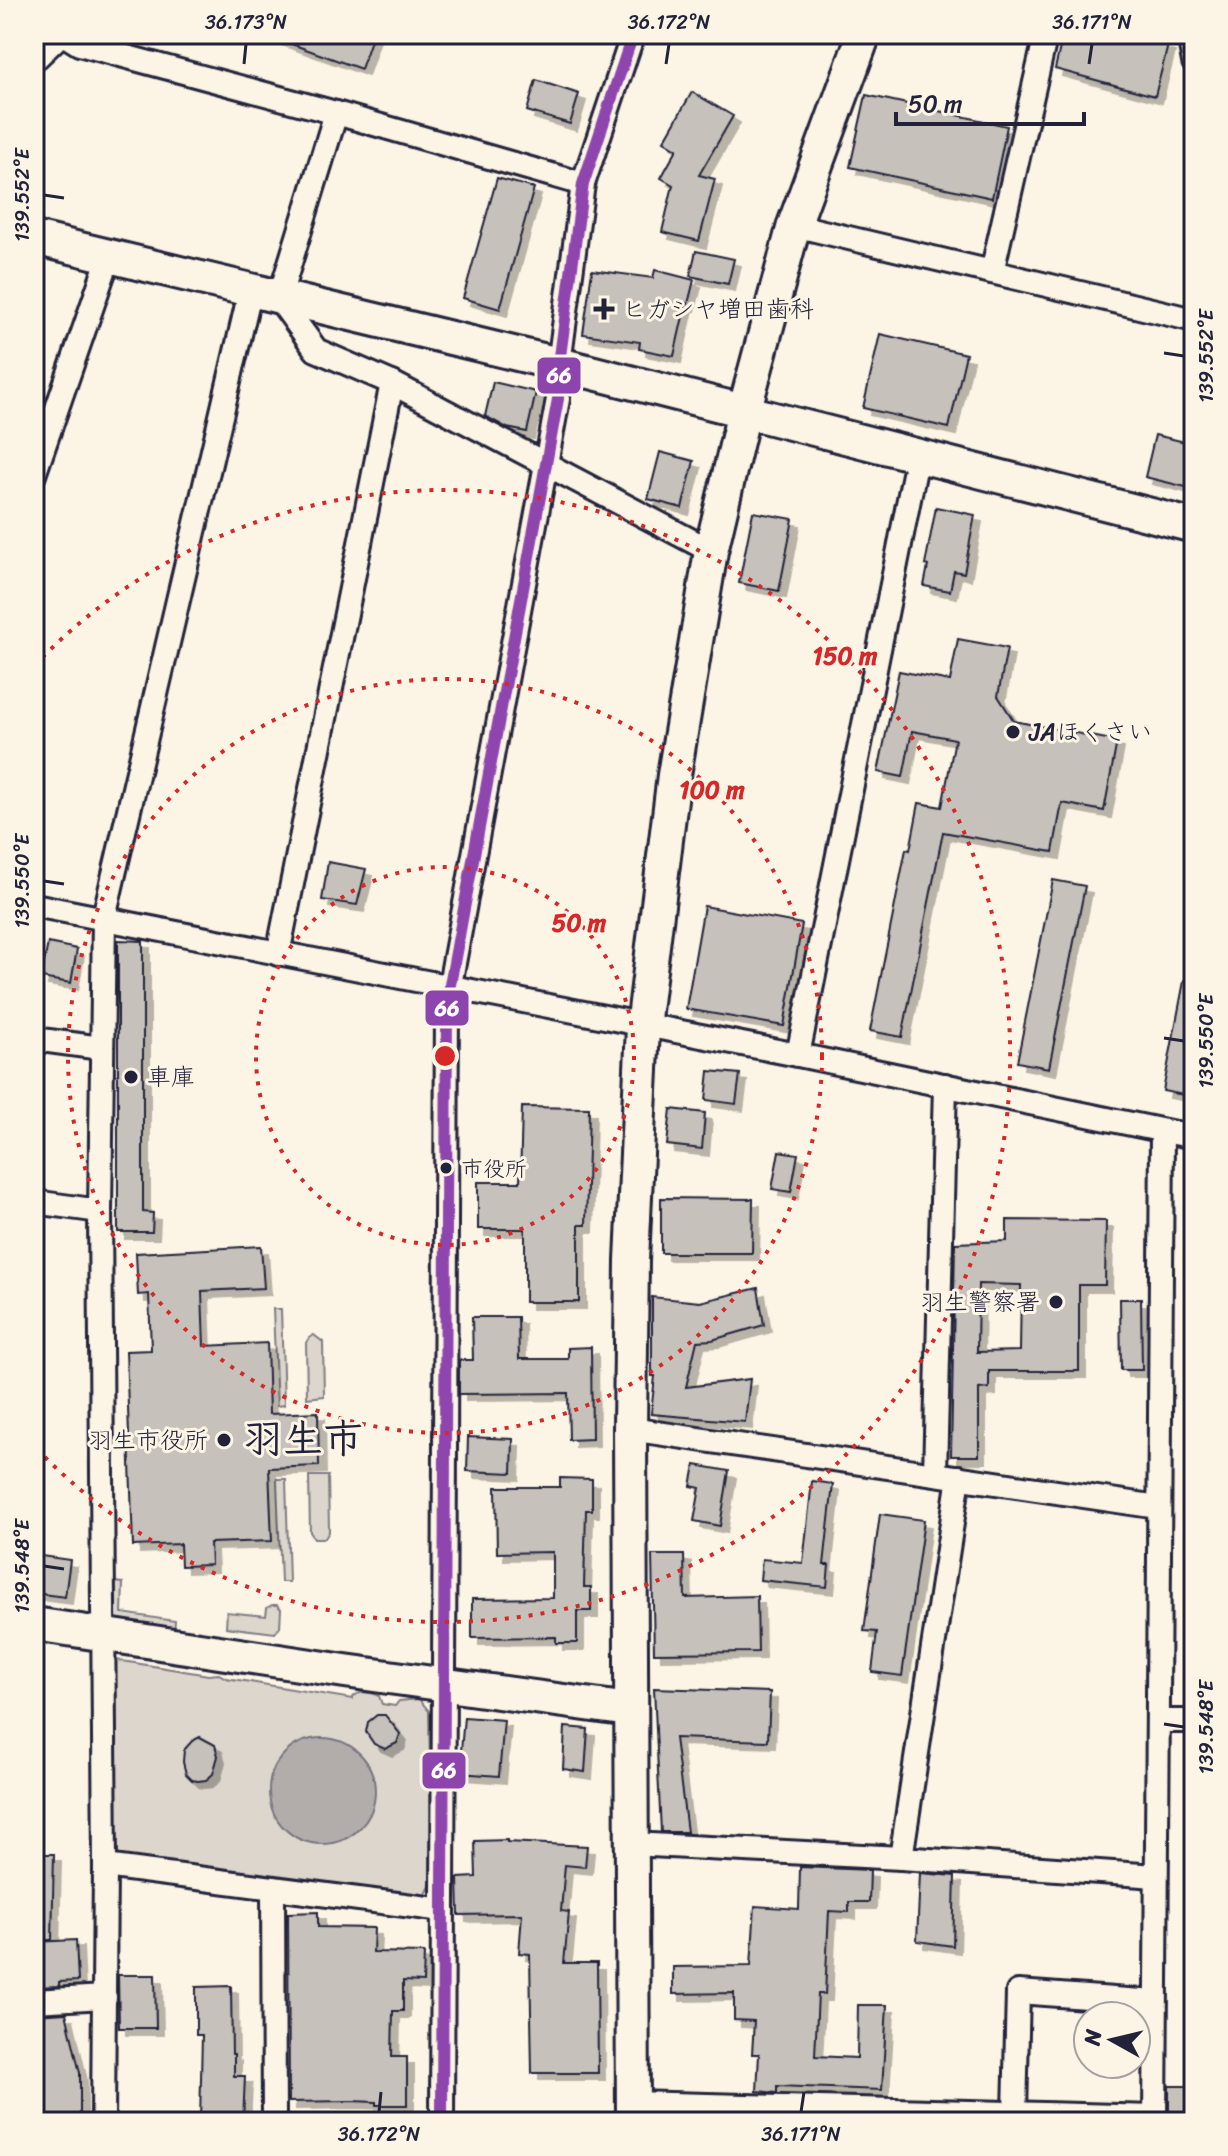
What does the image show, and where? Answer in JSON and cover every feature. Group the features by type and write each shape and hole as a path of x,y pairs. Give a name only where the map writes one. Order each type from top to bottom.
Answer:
{"street":[{"path":"34,60 62,34 79,44 583,184"},
{"path":"442,2122 449,988 558,399 559,364 583,184 633,34"},
{"path":"864,34 794,225 711,551 674,775 643,1027 632,1246 630,1429 633,2112 928,2116 1015,2113 1155,2120 1162,1131"},
{"path":"992,272 1046,34"},
{"path":"1189,34 1194,62"},
{"path":"103,2122 105,1866 100,1211 104,917 264,295 336,113"},
{"path":"794,225 1194,320"},
{"path":"34,238 559,364 1194,526"},
{"path":"34,475 109,257"},
{"path":"264,295 316,350 392,383 711,551"},
{"path":"278,954 392,383"},
{"path":"798,1055 918,454"},
{"path":"34,905 798,1055 1194,1137"},
{"path":"34,1039 101,1048"},
{"path":"935,1473 945,1085"},
{"path":"34,1202 100,1211"},
{"path":"630,1429 1158,1507"},
{"path":"901,1858 959,1477"},
{"path":"34,1624 630,1710"},
{"path":"1159,1721 1194,1721"},
{"path":"631,1844 901,1858 1156,1876"},
{"path":"105,1866 443,1910"},
{"path":"273,1888 274,2122"},
{"path":"1015,2113 1018,1992 1155,2002"},
{"path":"34,2001 105,1997"}],"shaded area":[{"path":"273,1309 281,1309 284,1405 277,1406"},
{"path":"314,1335 323,1342 324,1396 307,1398 306,1343"},
{"path":"309,1476 328,1476 329,1532 325,1538 314,1538 310,1532"},
{"path":"277,1479 286,1479 289,1582 281,1582"},
{"path":"113,1582 123,1583 122,1613 175,1621 174,1631 113,1621"},
{"path":"272,1605 281,1609 280,1627 275,1633 226,1627 227,1612 266,1616 267,1608"},
{"path":"110,1659 208,1675 219,1674 226,1678 352,1699 357,1694 368,1693 379,1696 382,1704 395,1706 399,1701 419,1699 429,1711 432,1882 426,1894 413,1900 116,1860"},
{"path":"322,1738 342,1742 359,1754 371,1771 375,1791 371,1811 359,1828 342,1840 322,1844 302,1840 285,1828 273,1811 269,1791 273,1771 285,1754 302,1742"}],"building":[{"path":"272,34 373,34 361,69 272,37"},
{"path":"1063,34 1126,34 1168,45 1155,96 1055,69"},
{"path":"536,80 579,94 570,124 527,111"},
{"path":"692,92 733,116 699,175 715,179 699,241 662,232 673,185 661,178 677,149 664,141"},
{"path":"866,95 1007,126 992,198 850,167"},
{"path":"497,178 534,188 500,309 463,298"},
{"path":"696,251 734,259 728,284 690,276"},
{"path":"592,270 653,278 655,270 694,280 674,356 639,349 640,342 583,334"},
{"path":"880,334 966,354 949,428 863,408"},
{"path":"493,382 536,392 527,432 507,428 485,416"},
{"path":"1155,435 1194,444 1194,489 1145,477"},
{"path":"660,452 694,461 682,508 648,499"},
{"path":"936,507 975,515 964,573 954,571 950,591 924,586"},
{"path":"753,512 793,519 779,591 739,583"},
{"path":"958,639 1007,648 998,696 1014,721 1117,741 1104,811 1062,803 1053,852 943,832 902,1037 870,1031 906,849 910,850 919,803 942,807 955,739 912,731 903,777 878,772 899,671 950,681"},
{"path":"328,862 366,869 357,905 322,900"},
{"path":"1053,880 1085,886 1049,1068 1017,1062"},
{"path":"704,906 802,924 784,1026 686,1009"},
{"name":"車庫","path":"118,940 143,941 143,1212 153,1213 152,1232 118,1232"},
{"path":"48,943 77,949 71,983 41,978"},
{"path":"1184,981 1194,982 1194,1097 1163,1091"},
{"path":"709,1071 740,1074 736,1104 706,1100"},
{"path":"522,1107 589,1108 586,1225 579,1225 579,1302 525,1302 525,1229 478,1229 478,1182 520,1182"},
{"path":"671,1109 705,1113 702,1149 667,1145"},
{"path":"779,1151 798,1154 791,1192 772,1189"},
{"path":"661,1198 753,1199 752,1253 661,1253"},
{"path":"1007,1220 1106,1221 1105,1285 1079,1285 1079,1371 989,1371 989,1388 979,1389 979,1456 951,1456 955,1243 1007,1241","holes":["978,1284 1021,1285 1020,1351 977,1352"]},
{"name":"羽生市役所","path":"261,1246 264,1288 202,1291 204,1346 267,1343 269,1414 318,1412 319,1466 269,1468 272,1541 210,1543 211,1565 181,1566 180,1544 133,1546 126,1351 151,1350 149,1294 138,1295 136,1253"},
{"path":"758,1288 764,1325 712,1340 697,1341 686,1387 750,1379 745,1422 651,1414 655,1376 652,1376 652,1297 700,1302"},
{"path":"1120,1299 1141,1299 1142,1370 1121,1370"},
{"path":"472,1317 518,1317 519,1359 568,1359 568,1348 591,1347 592,1439 569,1440 568,1393 459,1394 459,1360 473,1360"},
{"path":"468,1437 513,1439 512,1473 467,1471"},
{"path":"695,1465 729,1471 720,1526 694,1521 700,1488 691,1486"},
{"path":"560,1478 592,1479 592,1510 586,1510 584,1587 591,1587 591,1611 577,1611 577,1643 556,1643 556,1637 472,1638 472,1599 553,1598 553,1552 497,1553 496,1487 560,1487"},
{"path":"812,1481 833,1484 824,1565 829,1565 827,1587 760,1580 762,1559 803,1563"},
{"path":"880,1514 924,1520 902,1676 872,1672 877,1632 864,1631"},
{"path":"34,1555 70,1560 65,1597 34,1593"},
{"path":"652,1555 684,1555 685,1598 757,1596 758,1652 654,1653"},
{"path":"654,1688 770,1692 768,1741 675,1738 687,1832 661,1832"},
{"path":"377,1715 385,1715 400,1734 397,1743 385,1749 374,1744 366,1732 368,1722"},
{"path":"464,1717 504,1720 499,1776 459,1773"},
{"path":"565,1727 588,1729 585,1772 563,1769"},
{"path":"200,1737 215,1745 218,1756 213,1774 206,1780 198,1781 186,1774 183,1762 184,1750"},
{"path":"507,1840 587,1846 585,1867 565,1865 561,1911 569,1912 564,1963 597,1963 598,2073 532,2073 530,1954 519,1953 522,1914 459,1915 458,1878 476,1877 475,1841"},
{"path":"34,1854 54,1854 52,1940 34,1940"},
{"path":"800,1867 870,1870 869,1902 849,1902 849,1912 829,1911 825,1994 818,1994 815,2056 857,2058 858,2005 887,2005 882,2090 777,2086 777,2093 757,2091 759,2054 752,2054 754,2021 734,2020 734,1993 673,1994 673,1967 751,1966 755,1906 799,1909"},
{"path":"920,1873 955,1876 953,1946 917,1941"},
{"path":"318,1912 318,1927 374,1928 373,1952 424,1953 423,1982 403,1981 403,2011 393,2011 392,2057 407,2057 407,2105 350,2101 289,2102 288,1913"},
{"path":"76,1940 78,1981 34,1987 34,1942"},
{"path":"118,1975 155,1975 156,2028 119,2028"},
{"path":"231,1986 234,2076 245,2076 243,2122 200,2122 202,2035 196,2035 196,1987"},
{"path":"66,2013 80,2073 80,2122 45,2122 45,2058 34,2061 34,2015"},
{"path":"1169,2086 1194,2086 1194,2122 1169,2122"}],"transit line":[{"name":"66","path":"442,2122 447,1001 558,399 559,364 583,184 633,34"}],"place":[{"name":"ヒガシヤ増田歯科","path":"604,309"},
{"name":"JAほくさい","path":"1013,732"},
{"name":"車庫","path":"131,1077"},
{"name":"市役所","path":"446,1168"},
{"name":"羽生警察署","path":"1056,1302"},
{"name":"羽生市役所","path":"224,1440"}],"district":[{"name":"羽生市","path":"303,1438"}]}
